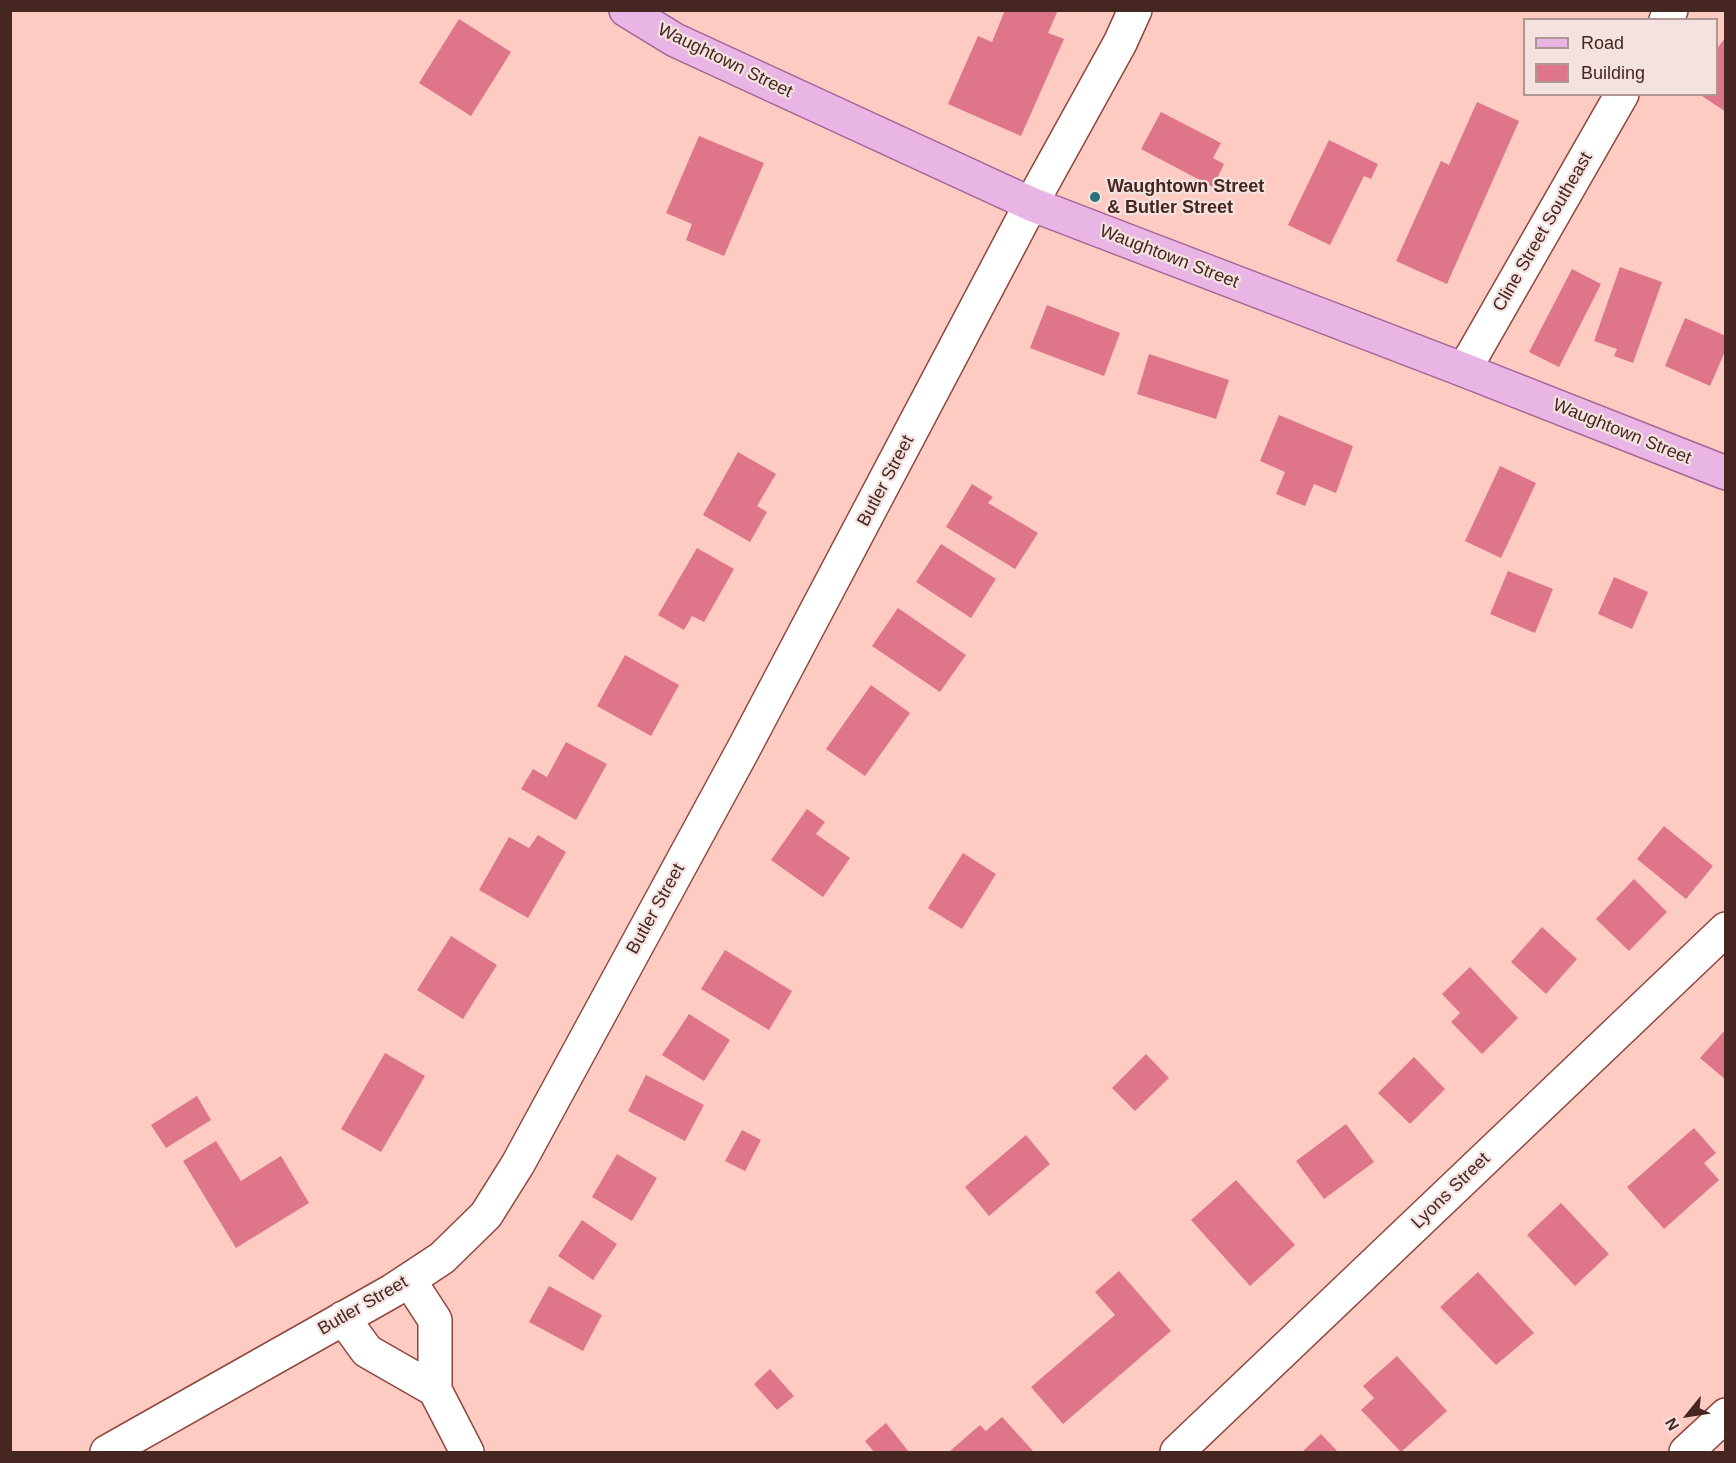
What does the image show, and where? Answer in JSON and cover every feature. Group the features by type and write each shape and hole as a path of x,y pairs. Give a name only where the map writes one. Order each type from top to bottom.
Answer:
{"main road":[{"name":"Waughtown Street","path":"626,10 675,40 1031,204 1725,473"}],"street":[{"name":"Butler Street","path":"107,1452 410,1280 442,1258 486,1215 518,1164 743,750 1031,204 1120,43 1135,10"},
{"name":"Cline Street Southeast","path":"1464,370 1622,96"},
{"name":"Lyons Street","path":"1177,1452 1725,929"},
{"path":"410,1280 435,1320 435,1390 467,1452"},
{"path":"343,1318 367,1351 435,1390"},
{"path":"1686,1452 1725,1415"}],"building":[{"path":"1005,10 1058,10 1048,33 1064,39 1021,136 948,104 978,36 992,42"},
{"path":"459,19 511,52 471,116 419,83"},
{"path":"1726,37 1726,112 1702,96 1718,96 1718,47"},
{"path":"1477,102 1519,121 1447,284 1396,261 1441,161 1449,165"},
{"path":"1161,112 1221,143 1213,158 1224,164 1213,187 1141,149"},
{"path":"699,136 764,163 724,256 686,240 692,224 666,213"},
{"path":"1329,140 1378,164 1371,179 1364,176 1330,245 1288,225"},
{"path":"1620,267 1662,282 1633,363 1614,356 1617,349 1594,341"},
{"path":"1572,269 1601,284 1559,367 1529,352"},
{"path":"1047,305 1120,333 1104,376 1030,348"},
{"path":"1685,318 1726,336 1726,349 1710,386 1665,366"},
{"path":"1149,354 1229,380 1216,419 1137,394"},
{"path":"1279,415 1353,446 1336,493 1314,484 1305,506 1276,494 1285,472 1260,461"},
{"path":"738,452 776,474 757,506 767,512 750,542 703,515"},
{"path":"1500,466 1536,483 1501,558 1465,541"},
{"path":"972,484 993,497 988,503 1038,533 1015,569 946,527"},
{"path":"941,544 996,579 971,618 916,582"},
{"path":"697,548 734,569 704,622 692,616 684,630 658,615"},
{"path":"1508,571 1553,589 1535,633 1490,614"},
{"path":"1614,577 1648,592 1632,629 1598,614"},
{"path":"898,608 966,655 940,692 872,646"},
{"path":"625,655 679,685 651,736 597,706"},
{"path":"871,685 910,713 865,776 826,749"},
{"path":"566,742 607,764 576,820 521,789 533,769 547,777"},
{"path":"807,809 825,822 816,834 850,858 823,897 771,860"},
{"path":"1664,826 1713,866 1686,899 1637,859"},
{"path":"538,835 566,852 528,918 479,890 509,837 529,848"},
{"path":"963,853 996,874 962,929 928,908"},
{"path":"1634,879 1667,912 1629,951 1596,919"},
{"path":"1542,927 1577,959 1546,994 1511,962"},
{"path":"451,936 497,965 463,1019 417,990"},
{"path":"725,950 792,991 769,1030 701,989"},
{"path":"1470,967 1518,1018 1482,1054 1451,1022 1460,1013 1442,994"},
{"path":"689,1014 730,1040 704,1081 662,1055"},
{"path":"1726,1029 1726,1080 1700,1058"},
{"path":"385,1053 425,1076 381,1152 341,1129"},
{"path":"1146,1054 1169,1078 1135,1111 1112,1088"},
{"path":"1414,1057 1445,1089 1410,1124 1378,1093"},
{"path":"646,1075 704,1105 685,1141 628,1111"},
{"path":"197,1096 211,1120 166,1148 151,1125"},
{"path":"1346,1124 1374,1162 1324,1199 1296,1161"},
{"path":"1694,1128 1716,1153 1704,1163 1719,1180 1664,1229 1627,1187"},
{"path":"742,1130 761,1140 745,1171 725,1161"},
{"path":"1026,1135 1050,1164 989,1216 965,1187"},
{"path":"216,1141 241,1181 281,1156 309,1203 236,1248 183,1161"},
{"path":"617,1154 657,1178 632,1221 592,1197"},
{"path":"1236,1180 1295,1245 1250,1286 1191,1220"},
{"path":"1561,1203 1609,1254 1575,1286 1527,1235"},
{"path":"582,1220 617,1244 593,1280 558,1256"},
{"path":"1119,1271 1171,1331 1063,1424 1031,1387 1115,1315 1095,1292"},
{"path":"1478,1272 1534,1333 1496,1365 1440,1307"},
{"path":"549,1286 602,1315 583,1351 529,1322"},
{"path":"1397,1356 1447,1411 1401,1452 1361,1410 1374,1398 1363,1386"},
{"path":"770,1369 794,1396 777,1410 754,1384"},
{"path":"1002,1417 1034,1452 950,1451 980,1425 986,1431"},
{"path":"886,1423 909,1452 874,1452 865,1441"},
{"path":"1321,1434 1338,1452 1302,1452"}],"place":[{"name":"Waughtown Street & Butler Street","path":"1095,197"}]}
